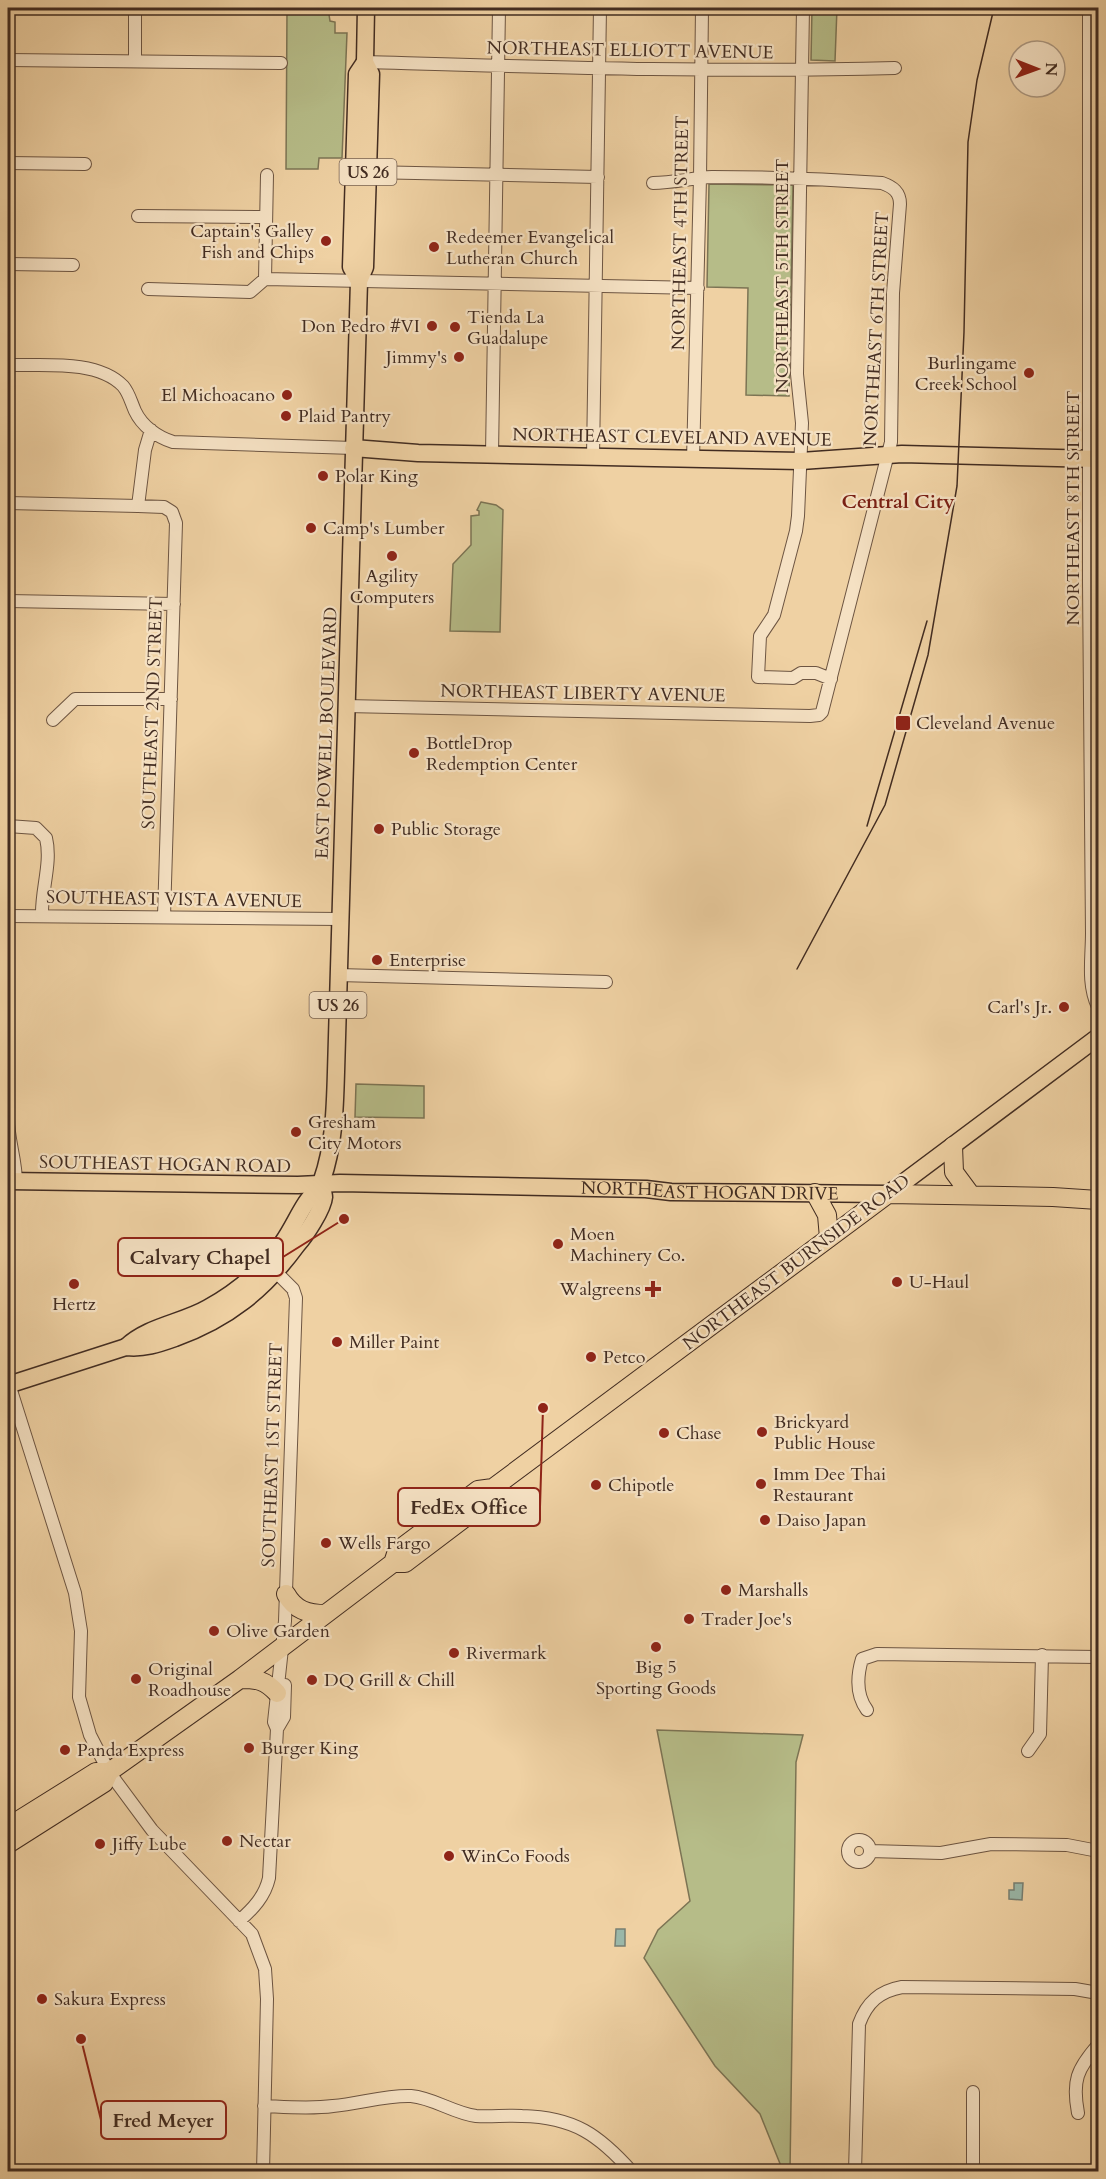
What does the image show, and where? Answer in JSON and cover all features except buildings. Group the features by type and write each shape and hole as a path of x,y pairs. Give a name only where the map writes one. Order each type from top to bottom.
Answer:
{"highway":[{"path":"953,1146 954,1172 971,1196"},
{"path":"815,1193 827,1215 829,1238"},
{"name":"NORTHEAST HOGAN DRIVE","path":"888,1194 1098,1200"},
{"name":"NORTHEAST BURNSIDE ROAD","path":"393,1563 405,1563 487,1501 493,1488 888,1194"},
{"name":"NORTHEAST BURNSIDE ROAD","path":"109,1772 240,1679 393,1563 397,1551 459,1504 478,1490 493,1488"},
{"path":"421,1551 419,1547 421,1542 448,1521 459,1504"},
{"path":"286,1594 290,1602 299,1610 326,1614"},
{"path":"240,1679 262,1681 277,1694"},
{"path":"8,1827 96,1772 109,1772 104,1783 8,1844"}],"main road":[{"name":"EAST POWELL BOULEVARD","path":"234,1300 282,1243 307,1201 321,1184 334,1122 359,281 366,267 371,74 365,62 366,8"},
{"name":"EAST POWELL BOULEVARD","path":"359,281 351,267 357,74 365,62"},
{"path":"356,122 362,140 362,162 368,172"},
{"name":"NORTHEAST CLEVELAND AVENUE","path":"353,448 418,453 693,460 801,461 888,454 1094,459"},
{"name":"NORTHEAST BURNSIDE ROAD","path":"888,1194 1098,1037"},
{"name":"SOUTHEAST HOGAN ROAD","path":"12,1181 321,1184"},
{"name":"EAST POWELL BOULEVARD","path":"8,1385 126,1347 138,1336 234,1300 277,1273 313,1222 324,1198 321,1184"},
{"name":"NORTHEAST HOGAN DRIVE","path":"321,1184 888,1194"}],"street":[{"path":"135,8 135,60"},
{"path":"492,454 499,8"},
{"path":"592,457 600,8"},
{"name":"NORTHEAST 4TH STREET","path":"693,460 702,8"},
{"name":"NORTHEAST 5TH STREET","path":"803,8 797,374 802,423 798,524 774,615 760,636 758,677 793,678 801,673 816,673 831,679"},
{"name":"NORTHEAST 8TH STREET","path":"1089,8 1094,192 1094,459 1089,582 1091,982 1098,1007"},
{"path":"8,60 281,63"},
{"name":"NORTHEAST ELLIOTT AVENUE","path":"365,62 599,69 802,71 895,68"},
{"path":"8,163 85,164"},
{"path":"368,172 598,177"},
{"path":"265,279 267,176"},
{"path":"653,183 672,183 700,178 800,178"},
{"name":"NORTHEAST 6TH STREET","path":"800,178 882,183 894,189 898,194 900,204 893,292 891,442 823,710 819,715"},
{"path":"138,216 266,217"},
{"path":"8,264 73,265"},
{"path":"148,289 249,292 265,279 698,288"},
{"path":"8,365 92,368 116,380 128,393 136,412 151,430 168,440 180,443 353,448"},
{"path":"8,503 138,506 145,450 151,430"},
{"name":"SOUTHEAST 2ND STREET","path":"138,506 164,507 172,512 176,524 164,916"},
{"path":"8,600 174,604"},
{"path":"53,720 75,699 171,699"},
{"name":"NORTHEAST LIBERTY AVENUE","path":"346,706 819,715"},
{"path":"8,826 36,828 46,837 48,859 41,903 42,916"},
{"name":"SOUTHEAST VISTA AVENUE","path":"8,916 164,916 340,920"},
{"path":"338,975 606,982"},
{"path":"8,1119 8,1130 14,1154 12,1181"},
{"name":"SOUTHEAST 1ST STREET","path":"239,1920 259,1900 269,1878 277,1729 274,1722 283,1646 296,1298 293,1289 277,1273"},
{"path":"8,1385 75,1593 81,1631 79,1697 90,1736 109,1772 136,1811 239,1920 256,1943 266,1978 263,2172"},
{"name":"SOUTHEAST 1ST STREET","path":"277,1729 284,1717 283,1646"},
{"path":"867,1710 859,1695 858,1673 862,1659 877,1654 1098,1657"},
{"path":"1028,1751 1040,1734 1042,1655"},
{"path":"870,1851 941,1853 991,1844 1067,1845 1098,1851"},
{"path":"855,2172 858,2033 863,2002 902,1988 1075,1989 1098,1993"},
{"path":"1078,2113 1074,2092 1077,2074 1098,2045"},
{"path":"973,2172 974,2092"},
{"path":"264,2106 334,2106 407,2096 428,2099 477,2116 546,2117 592,2133 633,2172"}],"green space":[{"path":"306,8 328,8 330,21 335,22 335,33 347,33 342,158 319,158 318,169 286,169 287,11 305,11"},
{"path":"812,8 837,8 835,61 811,60"},
{"path":"709,184 793,185 789,396 746,395 748,288 707,287"},
{"path":"481,502 496,505 503,510 500,632 450,631 453,564 471,545 471,516 479,515 477,510"},
{"path":"356,1084 424,1086 424,1118 355,1117"},
{"path":"657,1730 803,1735 796,1762 790,2171 783,2171 760,2114 715,2066 644,1958 658,1930 690,1901"}],"shaded area":[{"path":"1014,1883 1023,1883 1022,1900 1009,1899 1009,1890 1014,1890"},
{"path":"616,1929 625,1929 625,1946 615,1946"}],"tram line":[{"path":"797,969 885,805 928,655 957,486 964,332 968,142 977,80 994,8"},
{"path":"867,826 927,621"}],"place":[{"name":"Captain's Galley Fish and Chips","path":"326,241"},
{"name":"Redeemer Evangelical Lutheran Church","path":"434,247"},
{"name":"Don Pedro #VI","path":"432,326"},
{"name":"Tienda La Guadalupe","path":"455,327"},
{"name":"Jimmy's","path":"459,357"},
{"name":"Burlingame Creek School","path":"1029,373"},
{"name":"El Michoacano","path":"287,395"},
{"name":"Plaid Pantry","path":"286,416"},
{"name":"Polar King","path":"323,476"},
{"name":"Camp's Lumber","path":"311,528"},
{"name":"Agility Computers","path":"392,556"},
{"name":"Cleveland Avenue","path":"903,723"},
{"name":"BottleDrop Redemption Center","path":"414,753"},
{"name":"Public Storage","path":"379,829"},
{"name":"Enterprise","path":"377,960"},
{"name":"Carl's Jr.","path":"1064,1007"},
{"name":"Gresham City Motors","path":"296,1132"},
{"name":"Calvary Chapel","path":"344,1219"},
{"name":"Moen Machinery Co.","path":"558,1244"},
{"name":"U-Haul","path":"897,1282"},
{"name":"Hertz","path":"74,1284"},
{"name":"Walgreens","path":"653,1289"},
{"name":"Miller Paint","path":"337,1342"},
{"name":"Petco","path":"591,1357"},
{"name":"FedEx Office","path":"543,1408"},
{"name":"Brickyard Public House","path":"762,1432"},
{"name":"Chase","path":"664,1433"},
{"name":"Imm Dee Thai Restaurant","path":"761,1484"},
{"name":"Chipotle","path":"596,1485"},
{"name":"Daiso Japan","path":"765,1520"},
{"name":"Wells Fargo","path":"326,1543"},
{"name":"Marshalls","path":"726,1590"},
{"name":"Trader Joe's","path":"689,1619"},
{"name":"Olive Garden","path":"214,1631"},
{"name":"Big 5 Sporting Goods","path":"656,1647"},
{"name":"Rivermark","path":"454,1653"},
{"name":"Original Roadhouse","path":"136,1679"},
{"name":"DQ Grill & Chill","path":"312,1680"},
{"name":"Burger King","path":"249,1748"},
{"name":"Panda Express","path":"65,1750"},
{"name":"Nectar","path":"227,1841"},
{"name":"Jiffy Lube","path":"100,1844"},
{"name":"WinCo Foods","path":"449,1856"},
{"name":"Sakura Express","path":"42,1999"},
{"name":"Fred Meyer","path":"81,2039"}],"district":[{"name":"Central City","path":"898,501"}]}
